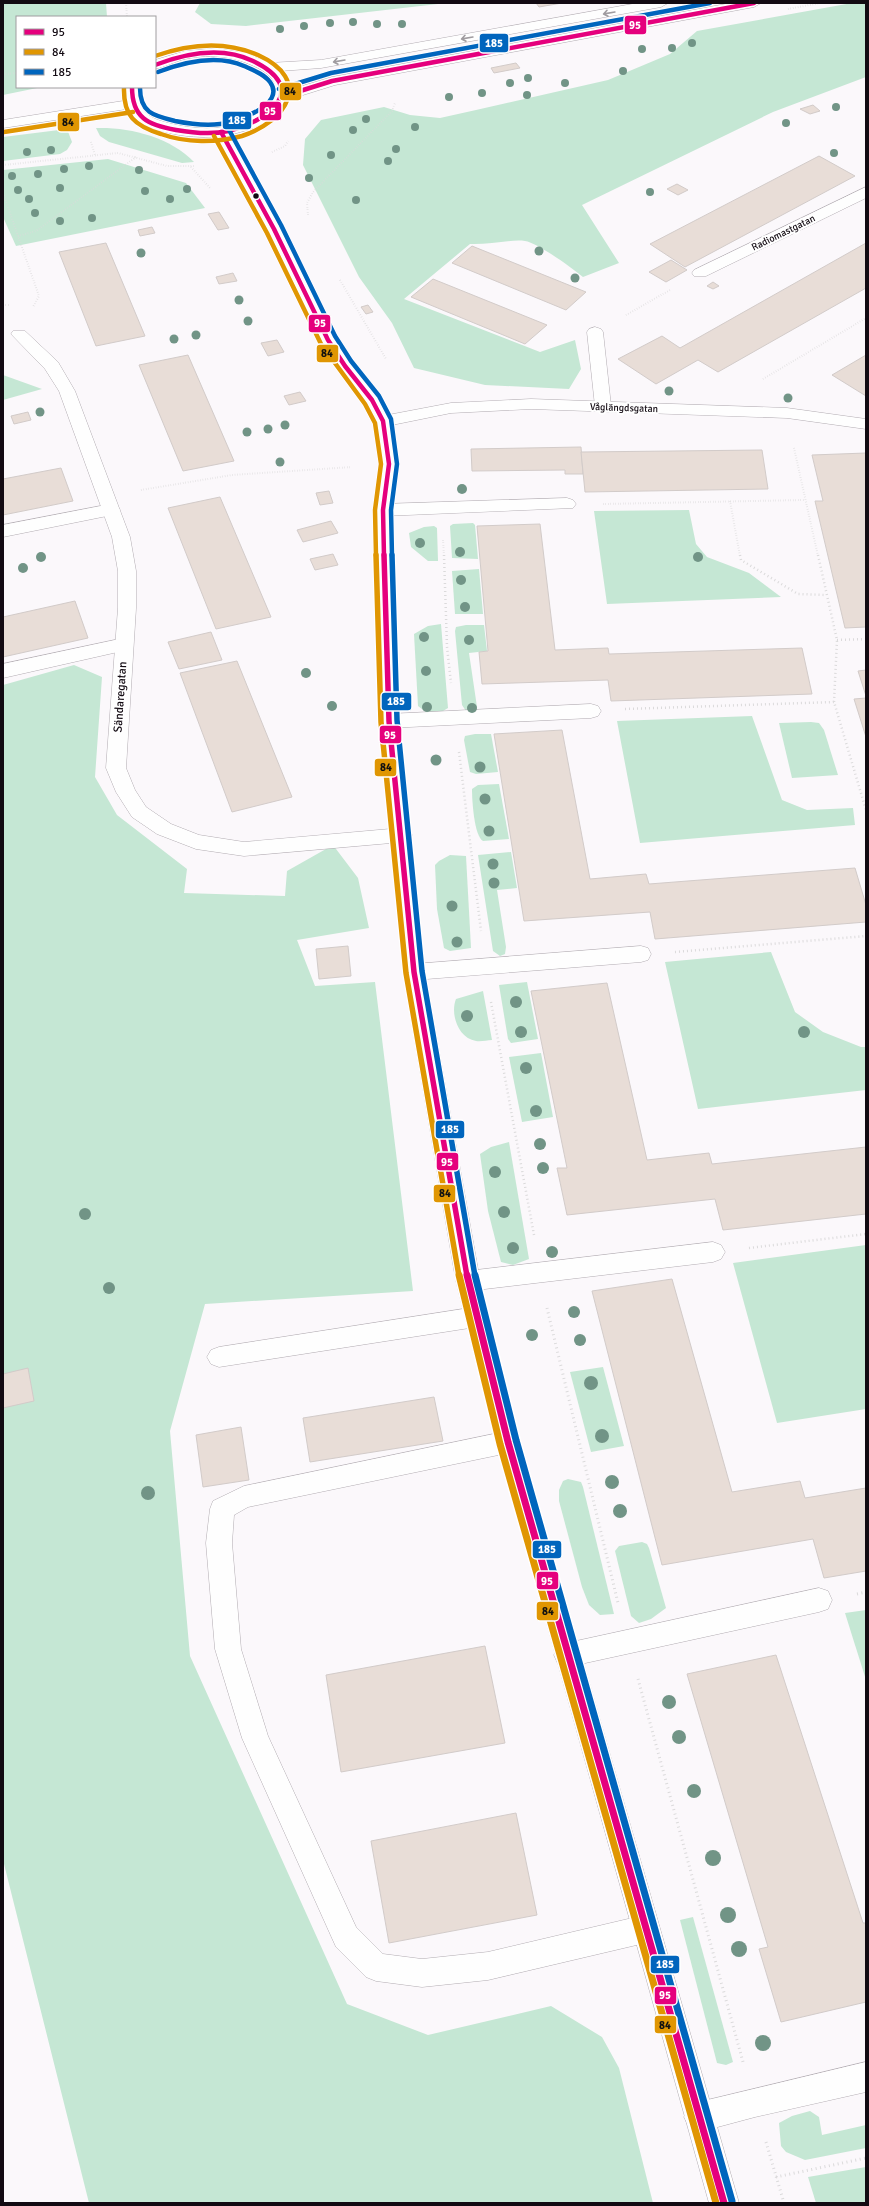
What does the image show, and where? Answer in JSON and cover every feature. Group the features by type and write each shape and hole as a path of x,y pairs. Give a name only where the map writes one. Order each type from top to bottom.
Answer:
{"street":[{"path":"267,67 321,64 661,3"},
{"path":"281,97 332,81 754,3"},
{"path":"132,88 130,94 132,104 144,118 165,128 192,133 221,132 238,128 259,120 275,108 281,97 281,83 267,67 246,57 218,52 189,54 156,65"},
{"path":"3,124 132,104"},
{"path":"221,132 274,229 322,327 345,366 358,380 372,400 383,421 389,464 383,510 389,721 402,835 414,972 468,1281 508,1442 567,1655 724,2203"},
{"name":"Radiomastgatan","path":"700,273 866,192"},
{"path":"595,332 603,406"},
{"name":"Sändaregatan","path":"19,334 52,366 67,391 121,537 127,571 116,768 126,792 139,812 164,829 196,842 244,849 402,835"},
{"name":"Våglängdsgatan","path":"383,421 451,408 531,404 787,413 866,424"},
{"path":"3,532 108,504"},
{"path":"383,510 567,504"},
{"path":"3,671 124,644"},
{"path":"389,721 591,711"},
{"path":"414,972 641,954"},
{"path":"468,1281 542,1274 713,1252"},
{"path":"219,1357 476,1316"},
{"path":"508,1442 244,1497 222,1509 219,1543 228,1649 255,1738 346,1937 376,1967 422,1973 488,1966 646,1929"},
{"path":"567,1655 629,1643 819,1600"},
{"path":"699,2117 754,2102 866,2077"}],"path":[{"path":"126,3 128,16"},
{"path":"3,74 16,73"},
{"path":"310,220 307,203 313,192 392,111 396,102 394,97"},
{"path":"3,165 95,155"},
{"path":"18,236 36,231 136,157"},
{"path":"191,167 210,188"},
{"path":"3,193 39,296 19,334"},
{"path":"595,332 700,273"},
{"path":"337,275 391,368 358,380"},
{"path":"730,411 735,395 866,318"},
{"path":"787,413 804,500 837,640 834,702 866,810"},
{"path":"108,504 232,475 389,464"},
{"path":"567,504 804,500"},
{"path":"730,501 741,560 798,594 826,595"},
{"path":"443,508 447,647 454,718 486,967 548,1313 629,1643 675,1820 754,2102 784,2203"},
{"path":"837,640 866,639"},
{"path":"591,711 834,702"},
{"path":"641,954 866,936"},
{"path":"713,1252 866,1234"},
{"path":"776,2176 866,2158"}],"green space":[{"path":"3,3 106,3 107,16 16,16 16,88 37,88 3,95"},
{"path":"200,3 438,4 246,26 211,24 195,12"},
{"path":"852,3 866,3 866,77 773,112 582,205 619,263 583,277 538,246 525,241 470,244 404,299 540,352 575,340 581,369 569,389 485,385 414,368 392,323 359,277 303,165 305,139 321,120 384,107 410,115 440,118 608,80 670,54 697,31"},
{"path":"96,128 122,129 149,135 173,146 194,162 182,163 109,142 100,136"},
{"path":"67,129 72,142 67,150 60,154 3,161 3,137"},
{"path":"108,159 186,183 205,208 16,246 3,217 3,170"},
{"path":"3,375 42,389 3,400"},
{"path":"689,510 696,544 707,557 749,573 781,597 607,604 594,511"},
{"path":"473,523 475,525 478,559 452,558 450,526 453,524"},
{"path":"434,526 437,528 438,561 428,561 411,547 409,533 424,527"},
{"path":"479,569 483,614 455,614 452,571"},
{"path":"441,624 448,708 443,711 427,713 418,706 414,634 428,626"},
{"path":"466,625 484,625 487,651 469,653 477,707 466,711 462,705 455,631 456,627"},
{"path":"74,665 102,677 95,777 117,815 187,869 184,893 285,896 287,871 333,845 358,878 369,928 297,940 315,986 375,982 413,1291 205,1304 170,1431 190,1656 347,2004 428,2035 551,2006 602,2037 619,2068 653,2203 89,2203 3,1860 3,685"},
{"path":"752,716 782,800 807,810 853,808 855,825 640,843 617,721"},
{"path":"779,723 819,723 824,730 838,775 792,778"},
{"path":"475,734 491,734 498,772 476,774 470,772 464,740 465,736"},
{"path":"499,784 509,839 483,841 477,832 473,809 472,789 478,785"},
{"path":"511,852 517,888 497,890 506,947 505,954 500,956 493,951 478,855"},
{"path":"450,855 466,856 471,948 450,951 444,948 437,909 435,865"},
{"path":"771,952 795,1012 823,1032 861,1047 866,1047 866,1090 698,1109 665,962"},
{"path":"527,982 538,1039 511,1043 508,1039 499,985"},
{"path":"483,991 492,1040 478,1041 470,1039 460,1030 455,1018 454,1005 456,999"},
{"path":"541,1053 553,1117 522,1122 509,1057"},
{"path":"509,1142 529,1259 513,1265 501,1262 488,1211 480,1154 491,1147"},
{"path":"866,1245 866,1409 777,1423 733,1263"},
{"path":"603,1367 624,1446 591,1452 570,1372"},
{"path":"568,1479 581,1482 583,1487 614,1614 600,1615 589,1605 582,1587 559,1501 559,1490 563,1481"},
{"path":"642,1542 647,1544 649,1548 666,1608 651,1619 639,1623 631,1616 615,1551 619,1546"},
{"path":"866,1610 866,1680 845,1613"},
{"path":"693,1917 733,2062 726,2065 717,2063 680,1920"},
{"path":"810,2111 819,2117 822,2135 866,2125 866,2148 805,2160 786,2152 781,2146 779,2123 792,2116"},
{"path":"866,2167 866,2203 816,2203 808,2177"}],"building":[{"path":"536,3 562,3 539,7"},
{"path":"516,63 520,68 494,73 491,68"},
{"path":"813,105 820,111 810,114 800,109"},
{"path":"819,156 855,176 685,267 650,244"},
{"path":"677,184 688,190 678,195 667,189"},
{"path":"219,212 229,228 218,230 208,214"},
{"path":"152,227 155,233 140,236 138,230"},
{"path":"106,243 145,336 96,346 59,252"},
{"path":"866,243 866,288 718,372 698,360 656,384 618,359 662,336 680,348"},
{"path":"472,246 586,292 566,310 452,263"},
{"path":"671,260 687,270 666,282 649,272"},
{"path":"233,273 237,281 219,284 216,277"},
{"path":"433,279 547,325 525,344 411,297"},
{"path":"713,282 719,286 713,289 707,286"},
{"path":"368,305 373,312 366,314 361,307"},
{"path":"277,340 284,352 268,356 261,343"},
{"path":"188,355 234,461 183,471 139,365"},
{"path":"866,355 866,396 832,375"},
{"path":"300,392 306,401 289,405 284,396"},
{"path":"28,412 31,420 14,424 11,416"},
{"path":"581,447 583,474 565,474 565,470 472,471 471,449"},
{"path":"762,450 768,489 585,492 581,452"},
{"path":"866,453 866,627 845,628 815,501 823,501 812,455"},
{"path":"61,468 73,501 3,515 3,479"},
{"path":"329,491 333,503 320,505 316,493"},
{"path":"220,497 271,617 216,629 168,508"},
{"path":"331,521 338,533 303,542 297,530"},
{"path":"540,524 555,650 608,648 609,654 802,648 812,694 611,701 608,680 482,684 479,652 488,651 477,526"},
{"path":"333,554 338,565 315,570 310,559"},
{"path":"75,601 88,638 3,657 3,617"},
{"path":"211,632 222,660 179,669 168,642"},
{"path":"237,661 292,797 232,812 180,673"},
{"path":"866,670 866,696 858,671"},
{"path":"866,698 866,737 854,699"},
{"path":"562,730 590,879 646,874 649,884 855,868 866,905 866,922 655,939 650,912 524,921 494,734"},
{"path":"348,946 351,976 319,979 316,949"},
{"path":"607,983 647,1160 709,1153 712,1164 866,1147 866,1214 723,1230 715,1199 567,1215 557,1168 567,1168 531,991"},
{"path":"672,1279 732,1492 800,1481 805,1498 866,1488 866,1571 824,1578 813,1539 662,1565 592,1291"},
{"path":"28,1368 34,1401 3,1408 3,1374"},
{"path":"434,1397 443,1441 310,1462 303,1418"},
{"path":"241,1427 249,1480 203,1487 196,1435"},
{"path":"485,1646 505,1743 341,1772 326,1675"},
{"path":"776,1655 863,1923 866,1923 866,2002 781,2022 759,1949 768,1947 687,1674"},
{"path":"516,1813 537,1915 389,1943 371,1841"}],"transit line":[{"name":"185","path":"279,89 331,73 710,3"},
{"name":"95","path":"281,97 332,81 754,3"},
{"name":"84","path":"124,88 127,110 130,116 139,125 154,132 178,139 203,141 228,139 240,136 268,124 280,114 288,103 290,91 288,80 281,69 269,60 252,52 228,46 204,45 179,48 156,56"},
{"name":"95","path":"132,88 133,104 139,115 144,119 158,126 189,132 219,132 244,126 260,119 272,110 280,100 282,89 278,78 267,68 247,58 224,53 200,53 177,57 156,65"},
{"name":"185","path":"140,88 140,96 143,107 151,114 190,124 203,125 222,124 251,115 263,108 270,100 273,91 270,82 260,73 231,62 210,60 199,61 178,65 158,72"},
{"name":"84","path":"4,132 133,112"},
{"name":"185","path":"228,128 281,225 335,336 351,361 379,396 391,419 397,464 391,510 397,720 422,971 476,1279 516,1440 732,2201"},
{"name":"95","path":"221,132 274,229 328,340 345,366 372,400 383,421 389,464 383,510 389,721 414,972 468,1281 508,1442 724,2203"},
{"name":"84","path":"214,136 267,233 321,344 339,371 365,404 375,423 381,464 375,510 381,722 406,973 460,1282 500,1444 716,2203"}]}
